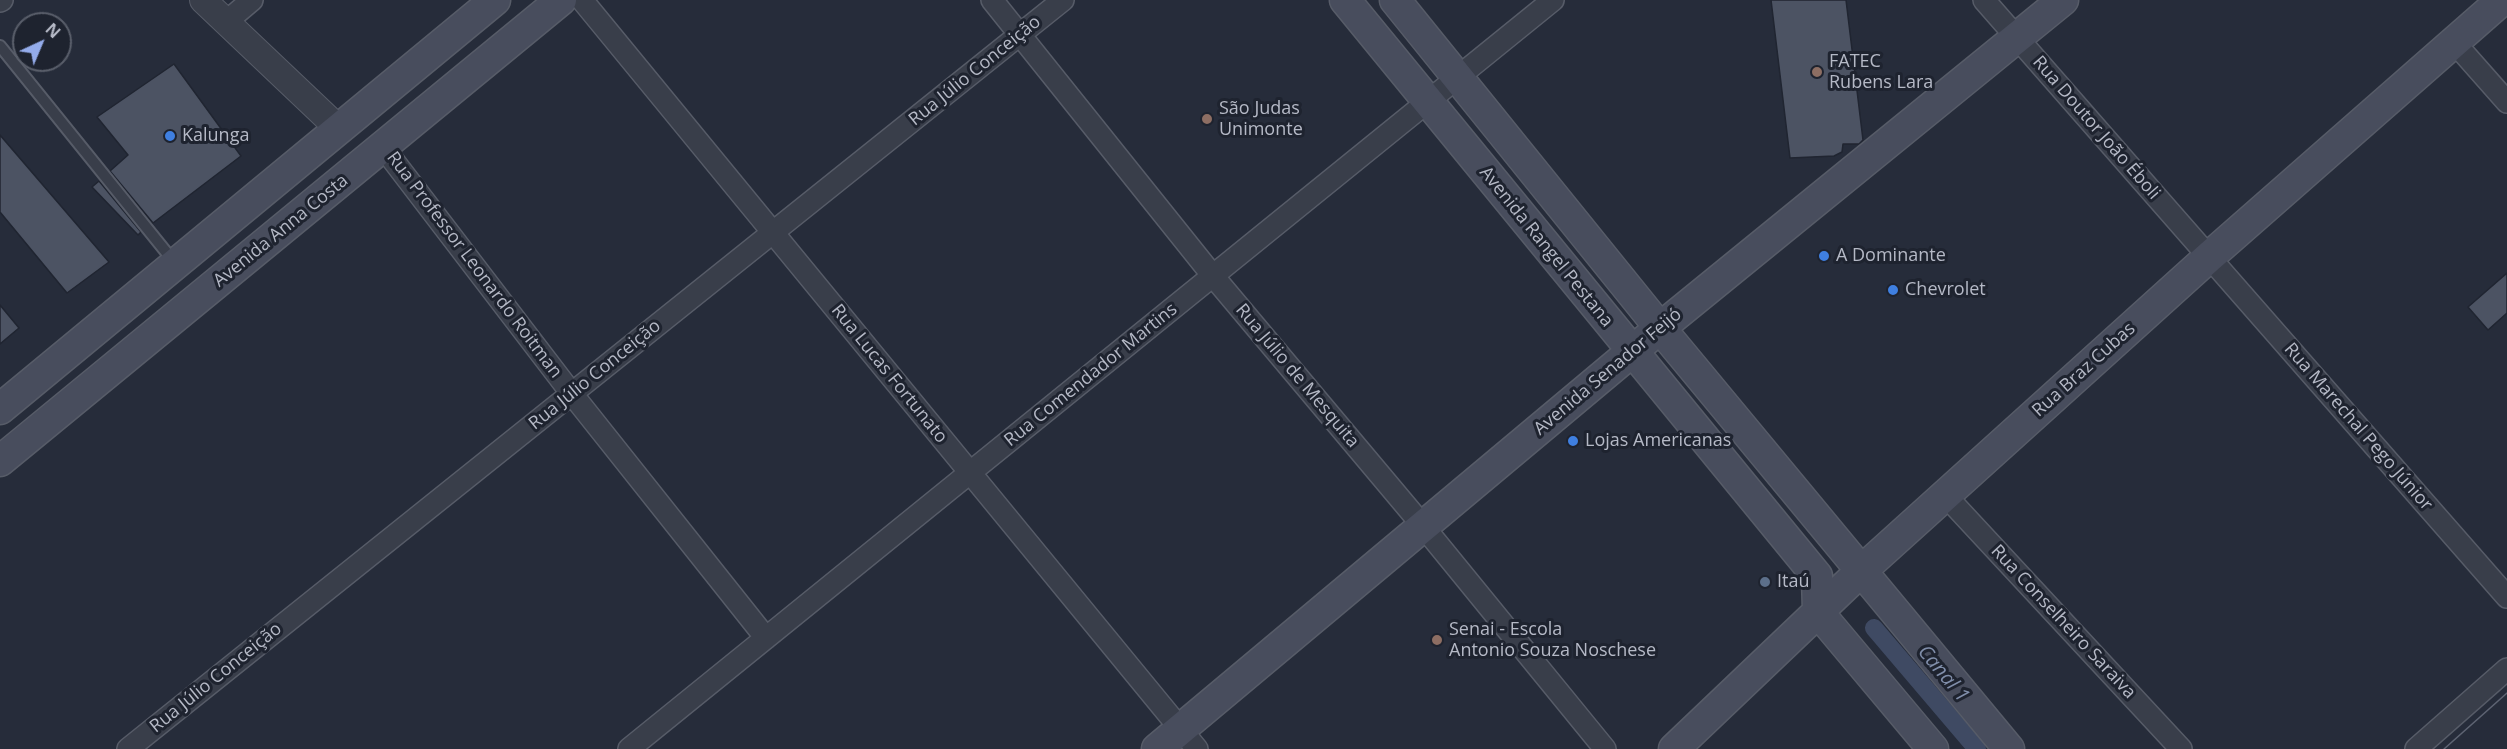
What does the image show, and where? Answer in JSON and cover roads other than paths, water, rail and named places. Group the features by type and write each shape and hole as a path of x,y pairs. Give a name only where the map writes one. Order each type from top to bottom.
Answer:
{"main road":[{"path":"0,408 495,0"},
{"name":"Avenida Anna Costa","path":"0,461 561,0"},
{"name":"Avenida Rangel Pestana","path":"1345,0 1817,576 1818,612"},
{"name":"Avenida Rangel Pestana","path":"1395,0 1860,572 2009,749"},
{"name":"Avenida Senador Feijó","path":"1156,749 1189,739 1424,526 1660,328 2063,0"},
{"name":"Rua Braz Cubas","path":"1674,749 1860,572 1945,495 2209,257 2502,0"},
{"path":"1818,612 1933,749"}],"street":[{"path":"203,0 339,129"},
{"path":"226,22 252,0"},
{"name":"Rua Lucas Fortunato","path":"582,0 1189,739"},
{"name":"Rua Júlio de Mesquita","path":"992,0 1213,276 1424,526 1605,749"},
{"name":"Rua Júlio Conceição","path":"128,749 1063,0"},
{"name":"Rua Comendador Martins","path":"629,749 1553,0"},
{"name":"Rua Doutor João Éboli","path":"1984,0 2209,257"},
{"path":"2454,42 2507,102"},
{"name":"Rua Professor Leonardo Roitman","path":"383,147 572,394 766,638"},
{"name":"Rua Marechal Pego Júnior","path":"2209,257 2507,597"},
{"name":"Rua Conselheiro Saraiva","path":"1945,495 2181,749"},
{"path":"2416,749 2507,669"}],"lane":[{"path":"0,46 176,263"}],"waterway":[{"name":"Canal 1","path":"1874,628 1977,749"}],"tram line":[{"path":"2444,749 2507,693"}],"place":[{"name":"FATEC Rubens Lara","path":"1817,72"},
{"name":"São Judas Unimonte","path":"1207,119"},
{"name":"Kalunga","path":"170,136"},
{"name":"A Dominante","path":"1824,256"},
{"name":"Chevrolet","path":"1893,290"},
{"name":"Lojas Americanas","path":"1573,441"},
{"name":"Itaú","path":"1765,582"},
{"name":"Senai - Escola Antonio Souza Noschese","path":"1437,640"}]}
